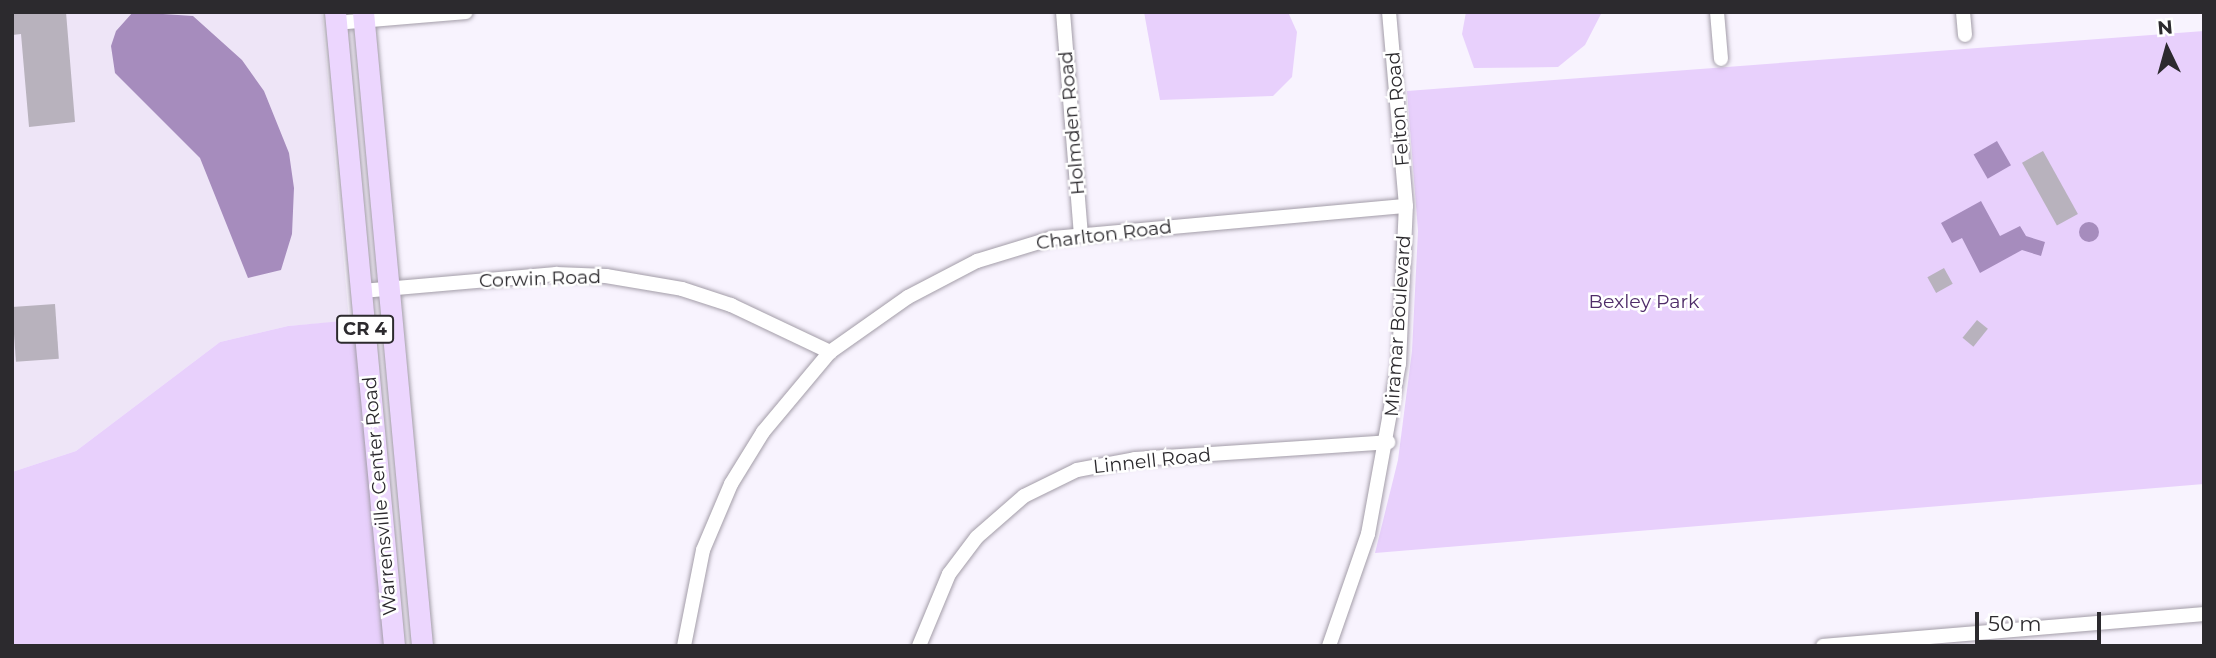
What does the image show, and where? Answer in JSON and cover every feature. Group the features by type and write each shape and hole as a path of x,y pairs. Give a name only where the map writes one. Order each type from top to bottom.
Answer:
{"main road":[{"name":"Warrensville Center Road","path":"364,16 422,646"},
{"name":"Warrensville Center Road","path":"336,18 394,646"}],"street":[{"path":"336,18 466,12"},
{"name":"Holmden Road","path":"1063,12 1082,234"},
{"name":"Felton Road","path":"1389,12 1406,206"},
{"path":"1717,12 1721,59"},
{"path":"1963,12 1965,35"},
{"name":"Charlton Road","path":"684,646 693,580 731,484 794,389 853,331 955,271 1014,248 1082,234 1406,206"},
{"name":"Miramar Boulevard","path":"1329,646 1368,534 1388,442 1401,337 1406,206"},
{"name":"Corwin Road","path":"362,290 556,274 646,281 731,304 830,352"},
{"name":"Linnell Road","path":"919,646 949,574 977,537 1024,496 1077,470 1135,459 1388,442"},
{"path":"1823,646 2204,614"}],"shaded area":[{"path":"12,12 322,12 349,321 288,326 220,342 76,451 12,472"},
{"path":"133,12 193,16 242,60 264,91 289,153 294,188 292,234 281,270 248,278 200,158 115,73 111,46 116,31"},
{"path":"1997,141 2011,165 1988,179 1974,154"},
{"path":"1981,201 2000,236 2020,226 2026,236 2045,242 2041,256 2022,250 1980,273 1962,238 1952,243 1941,223"},
{"path":"2089,222 2096,225 2099,232 2096,239 2089,242 2082,239 2079,232 2082,225"}],"green space":[{"path":"1144,12 1288,12 1297,32 1292,77 1273,96 1160,100"},
{"path":"1466,12 1602,12 1585,45 1558,67 1474,68 1462,34"},
{"name":"Bexley Park","path":"2204,31 2204,484 1375,553 1398,460 1412,351 1418,231 1407,91"},
{"path":"364,319 394,646 12,646 12,472 76,451 220,342 288,326"}],"building":[{"path":"12,12 66,12 75,122 29,127 21,34 12,35"},
{"path":"2043,151 2078,214 2057,226 2022,163"},
{"path":"1944,268 1953,284 1936,293 1927,277"},
{"path":"55,304 59,359 16,362 12,307"},
{"path":"1977,320 1988,329 1973,347 1963,338"}]}
